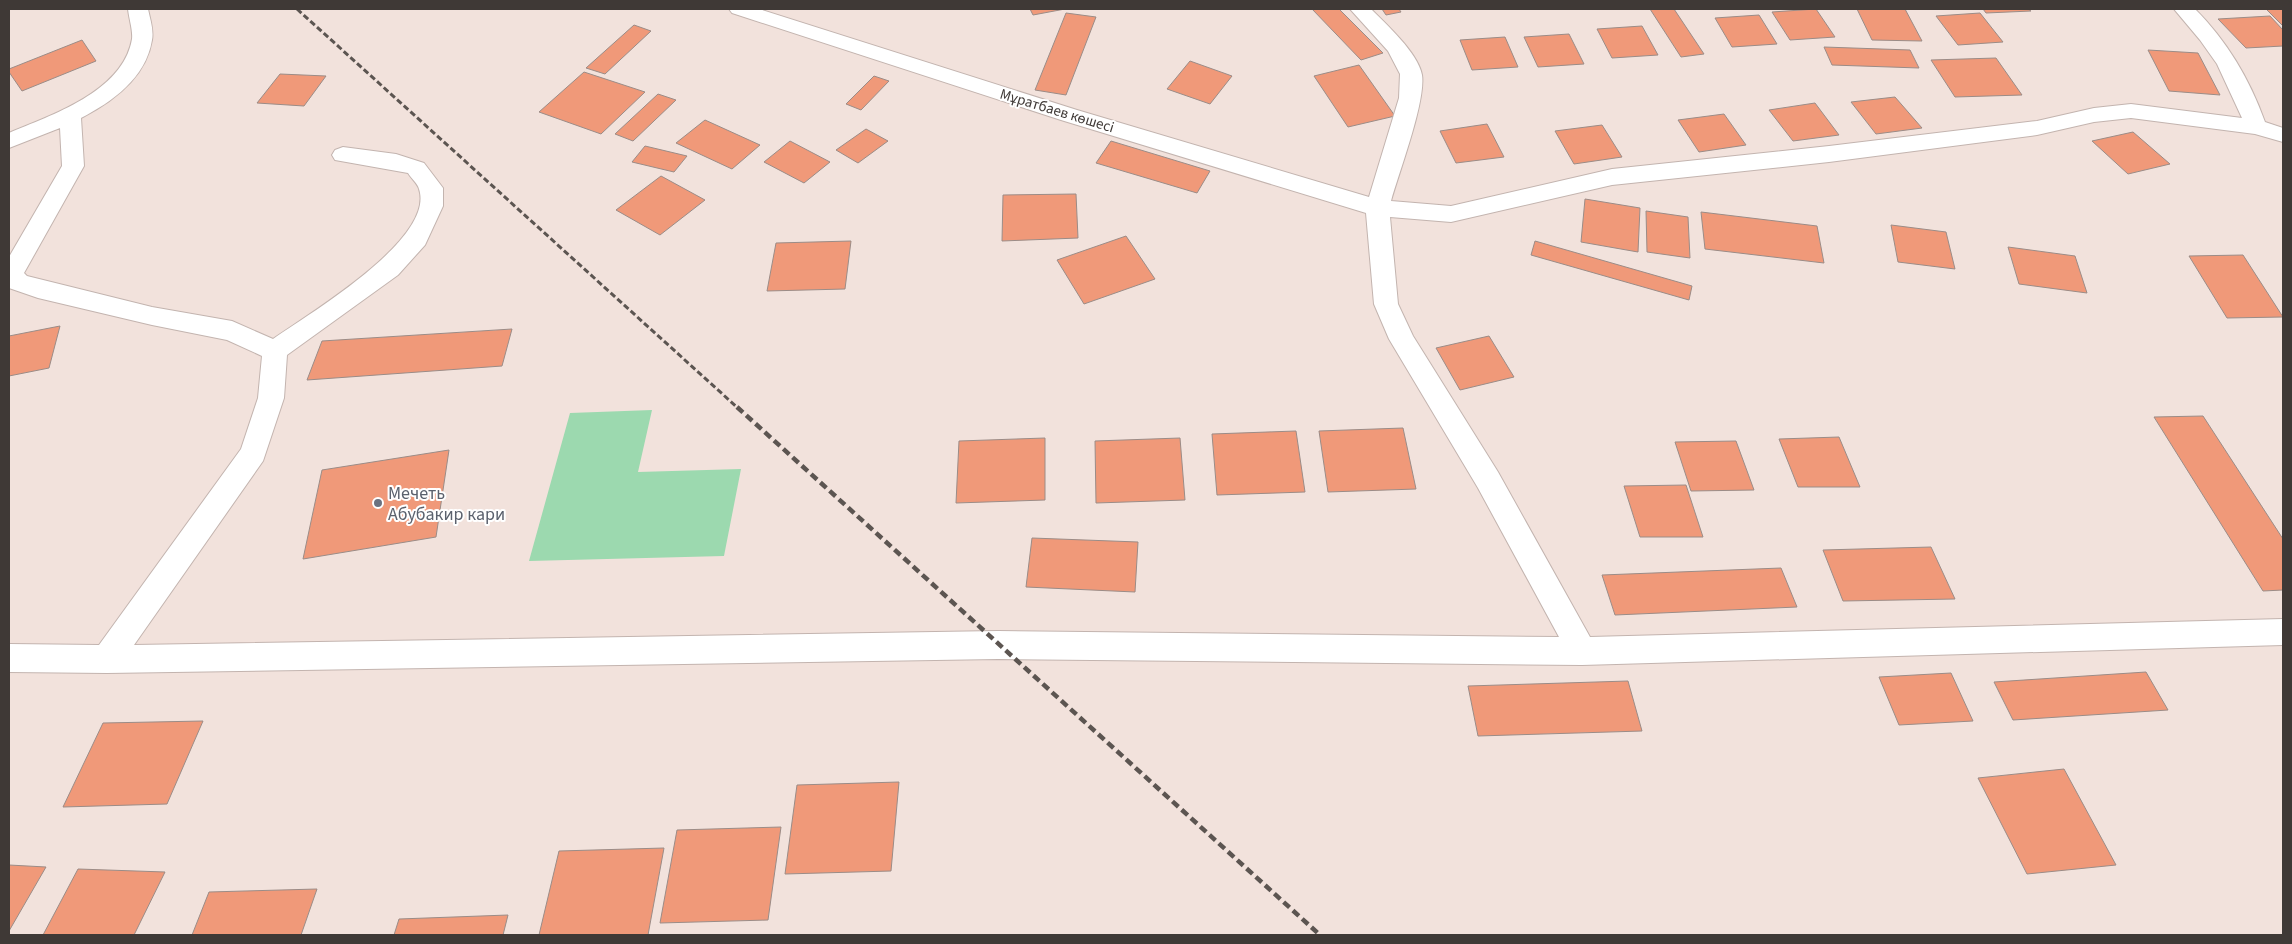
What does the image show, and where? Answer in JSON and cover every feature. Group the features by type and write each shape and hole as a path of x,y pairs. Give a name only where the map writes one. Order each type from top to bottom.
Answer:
{"street":[{"path":"9,141 70,114 109,92 135,63 142,38 138,9"},
{"name":"Мұратбаев көшесі","path":"739,9 1069,115 1377,208 1451,214 1612,177 1838,153 2037,128 2094,115 2131,111 2256,127 2283,135"},
{"path":"1360,9 1397,48 1411,74 1410,98 1377,208 1386,304 1402,338 1488,480 1582,651"},
{"path":"2184,9 2199,24 2231,67 2246,98 2256,127"},
{"path":"70,114 73,166 11,274 18,282 38,289 152,316 232,331 275,351"},
{"path":"107,659 253,453 271,398 275,351 389,269 417,239 430,206 431,188 416,168 396,162 343,156"},
{"path":"9,658 107,659 998,645 1582,651 2283,632"}],"green space":[{"path":"652,410 638,472 741,469 724,556 529,561 570,413"}],"building":[{"path":"1030,9 1065,9 1033,15"},
{"path":"1312,9 1339,9 1383,53 1361,60"},
{"path":"1382,9 1399,9 1401,12 1386,15"},
{"path":"1650,9 1674,9 1704,54 1681,57"},
{"path":"1816,9 1835,37 1790,40 1772,12"},
{"path":"1857,9 1905,9 1922,41 1872,40"},
{"path":"1983,9 2028,9 2031,11 1986,13"},
{"path":"2266,9 2283,9 2283,26"},
{"path":"1066,13 1096,17 1066,95 1035,90"},
{"path":"1980,13 2003,42 1958,45 1936,16"},
{"path":"1759,15 1777,44 1732,47 1715,18"},
{"path":"2270,16 2283,30 2283,46 2246,48 2218,19"},
{"path":"634,25 651,31 605,74 586,68"},
{"path":"1642,26 1658,55 1612,58 1597,29"},
{"path":"1569,34 1584,64 1538,67 1524,37"},
{"path":"1505,37 1518,67 1472,70 1460,40"},
{"path":"82,40 96,61 22,91 9,72 9,69"},
{"path":"1824,47 1910,50 1919,68 1832,65"},
{"path":"2148,50 2198,53 2220,95 2169,91"},
{"path":"1996,58 2022,95 1955,97 1931,60"},
{"path":"1190,61 1232,76 1210,104 1167,89"},
{"path":"1359,65 1395,116 1348,127 1314,76"},
{"path":"584,72 645,92 601,134 539,112"},
{"path":"280,74 326,76 304,106 257,103"},
{"path":"874,76 889,81 861,110 846,104"},
{"path":"658,94 676,100 633,141 615,134"},
{"path":"1895,97 1922,128 1876,134 1851,102"},
{"path":"1815,103 1839,135 1793,141 1769,110"},
{"path":"1724,114 1746,145 1699,152 1678,120"},
{"path":"705,120 760,145 732,169 676,143"},
{"path":"1487,124 1504,157 1456,163 1440,131"},
{"path":"1602,125 1622,157 1574,164 1555,131"},
{"path":"866,129 888,141 858,163 836,150"},
{"path":"2133,132 2170,164 2128,174 2092,141"},
{"path":"790,141 830,162 804,183 764,162"},
{"path":"1111,141 1210,171 1197,193 1096,163"},
{"path":"645,146 687,156 674,172 632,162"},
{"path":"661,176 705,200 660,235 616,210"},
{"path":"1076,194 1078,238 1002,241 1003,195"},
{"path":"1585,199 1640,208 1638,252 1581,242"},
{"path":"1646,211 1688,217 1690,258 1647,252"},
{"path":"1701,212 1817,226 1824,263 1705,249"},
{"path":"1891,225 1946,232 1955,269 1898,262"},
{"path":"1126,236 1155,279 1084,304 1057,260"},
{"path":"851,241 845,289 767,291 776,243"},
{"path":"1535,241 1692,286 1689,300 1531,255"},
{"path":"2008,247 2075,256 2087,293 2019,284"},
{"path":"2243,255 2283,317 2227,318 2189,256"},
{"path":"60,326 49,368 9,376 9,336"},
{"path":"512,329 502,366 307,380 322,341"},
{"path":"1489,336 1514,377 1460,390 1436,348"},
{"path":"2203,416 2283,539 2283,590 2263,591 2154,417"},
{"path":"1403,428 1416,489 1328,492 1319,431"},
{"path":"1296,431 1305,492 1217,495 1212,434"},
{"path":"1839,437 1860,487 1798,487 1779,439"},
{"path":"1045,438 1045,500 956,503 959,441"},
{"path":"1180,438 1185,500 1096,503 1095,441"},
{"path":"1736,441 1754,490 1691,491 1675,442"},
{"name":"Мечеть Абубакир кари","path":"449,450 436,537 303,559 322,470"},
{"path":"1686,485 1703,537 1640,537 1624,486"},
{"path":"1032,538 1138,542 1135,592 1026,587"},
{"path":"1931,547 1955,599 1843,601 1823,550"},
{"path":"1781,568 1797,607 1615,615 1602,575"},
{"path":"2146,672 2168,710 2013,720 1994,682"},
{"path":"1951,673 1973,721 1899,725 1879,677"},
{"path":"1628,681 1642,731 1478,736 1468,686"},
{"path":"203,721 167,804 63,807 103,723"},
{"path":"2064,769 2116,865 2027,874 1978,778"},
{"path":"899,782 891,871 785,874 797,785"},
{"path":"781,827 768,920 660,923 677,830"},
{"path":"664,848 648,935 539,935 559,851"},
{"path":"9,865 46,867 9,931"},
{"path":"78,869 165,872 134,935 43,935"},
{"path":"317,889 301,935 192,935 209,892"},
{"path":"508,915 503,935 394,935 399,919"}],"railway":[{"path":"297,9 739,409"},
{"path":"737,407 1320,935"}],"place":[{"name":"Мечеть Абубакир кари","path":"378,503"}]}
